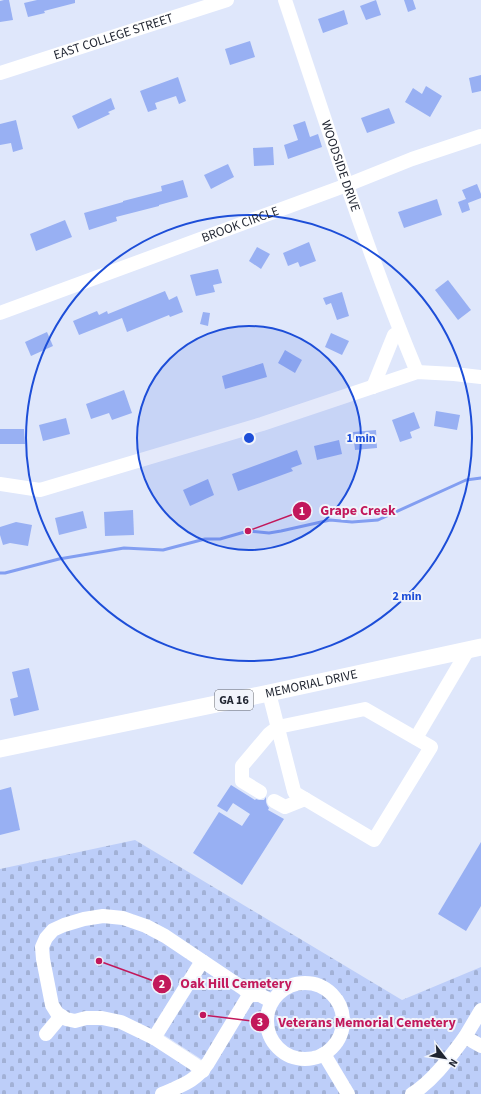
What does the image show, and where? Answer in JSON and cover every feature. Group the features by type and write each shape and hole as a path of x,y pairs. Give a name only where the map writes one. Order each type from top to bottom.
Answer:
{"main road":[{"name":"MEMORIAL DRIVE","path":"0,749 475,648"}],"street":[{"name":"EAST COLLEGE STREET","path":"0,73 227,0"},
{"name":"WOODSIDE DRIVE","path":"285,0 346,185 400,331 417,372"},
{"name":"BROOK CIRCLE","path":"0,313 346,185 412,159 481,136"},
{"path":"373,387 394,335 400,331"},
{"path":"0,484 40,490 262,424 417,372 481,377"},
{"path":"416,738 475,648"},
{"path":"260,792 242,781 242,766 269,734 278,727 365,709 431,747 374,840 294,793 278,727 269,693"},
{"path":"274,801 285,807 305,799"},
{"path":"203,1071 154,1038 121,1022 102,1018 86,1018 75,1021 66,1019 56,1013 52,1005 42,947 46,938 53,930 84,919 103,916 123,918 146,926 165,936 250,994 260,995 271,1000"},
{"path":"154,1038 202,961"},
{"path":"312,982 326,988 337,999 343,1014 343,1029 336,1044 324,1054 311,1059 296,1059 283,1053 272,1042 267,1029 266,1014 271,1000 282,989 296,983 312,982"},
{"path":"162,1094 194,1079 203,1071 250,994"},
{"path":"412,1094 420,1089 447,1062 465,1037 481,1010"},
{"path":"46,1034 61,1016"},
{"path":"465,1037 481,1046"},
{"path":"324,1054 348,1094"}],"green space":[{"path":"135,840 402,1000 481,967 481,1094 0,1094 0,869","holes":["202,954 257,992 206,1075 148,1039"]},
{"path":"205,970 242,994 204,1061 164,1035"}],"building":[{"path":"9,0 13,20 0,22 0,1"},
{"path":"37,0 75,0 75,3 28,17 24,3"},
{"path":"376,0 381,15 366,20 360,6"},
{"path":"404,0 413,0 416,9 408,12"},
{"path":"344,10 348,24 323,33 318,19"},
{"path":"250,41 255,57 230,65 225,49"},
{"path":"481,75 481,91 472,93 469,78"},
{"path":"178,77 186,101 179,104 176,96 155,103 157,109 148,112 140,91"},
{"path":"426,86 442,96 430,117 405,102 413,88 422,94"},
{"path":"111,98 115,109 108,112 110,114 78,129 72,116"},
{"path":"389,108 395,123 367,133 361,118"},
{"path":"16,120 23,149 13,152 11,143 0,145 0,124"},
{"path":"305,121 310,137 318,134 322,147 288,159 284,145 298,140 293,125"},
{"path":"273,147 274,165 254,166 253,148"},
{"path":"228,164 234,177 211,189 204,175"},
{"path":"183,180 188,197 116,217 117,221 89,230 84,213 162,191 161,186"},
{"path":"477,184 481,198 468,203 470,210 462,213 458,202 466,199 462,190"},
{"path":"437,199 442,215 404,228 398,212"},
{"path":"65,220 72,237 36,251 30,234"},
{"path":"309,242 316,261 300,267 298,262 288,266 283,253"},
{"path":"257,247 270,254 261,269 249,261"},
{"path":"218,269 222,283 213,285 215,292 196,296 190,275"},
{"path":"448,280 471,310 458,320 435,290"},
{"path":"165,291 169,300 177,296 183,312 170,317 169,315 127,332 122,318 79,335 73,321 97,311 99,315 107,311 108,314"},
{"path":"342,292 349,316 337,320 331,303 326,305 323,298"},
{"path":"203,312 210,313 208,326 200,324"},
{"path":"47,332 53,346 31,356 25,342"},
{"path":"331,333 349,341 342,355 325,347"},
{"path":"285,350 302,360 295,373 278,363"},
{"path":"263,363 267,377 225,389 222,376"},
{"path":"124,390 132,413 112,420 109,413 91,419 86,404"},
{"path":"436,411 460,415 457,430 434,426"},
{"path":"414,412 420,428 410,432 412,438 400,442 392,420"},
{"path":"66,418 70,434 43,441 39,425"},
{"path":"0,429 24,429 25,444 0,444"},
{"path":"376,430 377,448 355,450 353,432"},
{"path":"339,440 342,454 317,460 314,446"},
{"path":"297,450 302,464 291,468 293,471 238,491 232,474"},
{"path":"208,479 214,495 190,506 183,490"},
{"path":"133,510 134,535 105,536 104,512"},
{"path":"83,511 87,528 59,535 55,518"},
{"path":"16,522 32,525 28,546 10,543 3,545 0,535 0,527"},
{"path":"29,668 39,710 14,716 10,699 18,697 12,672"},
{"path":"231,785 255,800 264,800 266,797 266,802 269,808 268,810 284,819 242,885 193,853 219,812 242,826 250,814 233,803 227,812 217,806"},
{"path":"11,787 20,830 0,835 0,790"},
{"path":"481,842 481,906 466,931 438,914"}],"waterway":[{"path":"0,573 59,559 124,548 163,550 205,539 220,539 248,531 269,533 330,520 352,522 378,520 466,480 481,478"}],"place":[{"name":"Grape Creek","path":"248,531"},
{"name":"Oak Hill Cemetery","path":"99,961"},
{"name":"Veterans Memorial Cemetery","path":"203,1015"}]}
